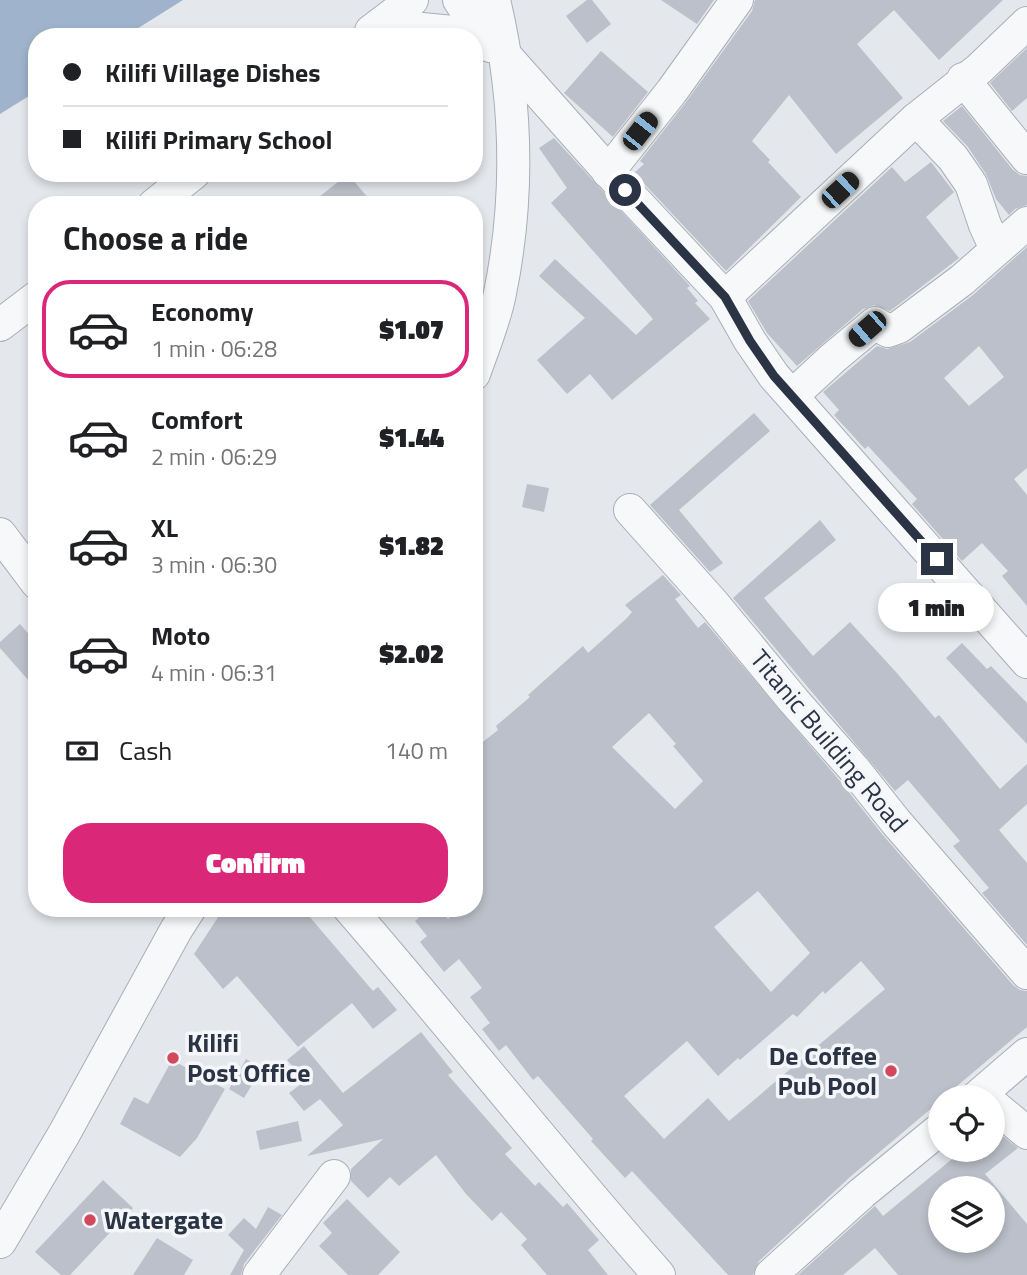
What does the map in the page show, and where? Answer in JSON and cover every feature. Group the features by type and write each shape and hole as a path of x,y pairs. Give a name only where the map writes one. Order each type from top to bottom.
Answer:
{"street":[{"path":"376,28 412,0"},
{"path":"459,0 500,33 608,172 725,297 774,376 1027,662"},
{"path":"608,172 672,91 737,0"},
{"path":"725,297 916,119 963,79 979,69 1027,23"},
{"path":"483,347 500,295 512,226 514,118 500,33"},
{"path":"963,79 1027,158"},
{"path":"916,119 953,158 971,184 996,249"},
{"path":"165,196 182,182"},
{"path":"793,395 875,323 888,331 899,327 962,280 1027,223"},
{"path":"0,326 28,304"},
{"name":"Titanic Building Road","path":"630,510 713,603 896,822 1027,973"},
{"path":"0,534 28,571"},
{"path":"0,1242 64,1134 184,917"},
{"path":"357,917 572,1177 659,1275"},
{"path":"997,1085 1027,1054"},
{"path":"1005,1115 1027,1133"},
{"path":"771,1275 862,1193 928,1139"},
{"path":"259,1275 334,1176"}],"water":[{"path":"0,0 183,0 138,28 28,28 28,97 0,114"}],"building":[{"path":"587,0 592,0 611,24 587,43 566,16"},
{"path":"661,0 714,0 697,24"},
{"path":"755,0 1003,0 939,60 894,10 857,44 903,98 836,154 789,95 752,141 801,197 726,271 634,173 644,164 640,161 752,11"},
{"path":"1027,48 1027,98 1012,111 990,83"},
{"path":"601,51 648,92 613,137 564,93"},
{"path":"962,106 1013,170 1027,176 1027,205 1015,209 1009,215 996,199 986,174 968,147 943,121"},
{"path":"554,138 690,286 687,288 698,301 695,303 710,319 612,400 590,374 567,394 537,360 585,318 539,276 555,259 636,335 653,319 551,203 567,188 539,148"},
{"path":"931,162 954,192 926,217 959,258 890,311 874,305 863,309 797,366 767,333 748,301 892,167 905,182"},
{"path":"338,182 355,182 366,196 320,196"},
{"path":"1027,247 1027,468 1014,479 1027,495 1027,606 1002,576 1008,571 982,543 962,561 912,504 917,499 868,446 865,449 834,415 839,410 823,392 877,346 887,349 910,342 973,295","holes":["979,346 1004,377 969,406 944,378"]},
{"path":"754,413 770,431 679,510 723,563 710,572 650,505"},
{"path":"527,484 549,488 544,512 522,507"},
{"path":"820,520 836,540 764,598 813,656 850,622 935,718 939,715 1000,789 1027,764 1027,804 999,830 1027,863 1027,945 982,893 989,888 953,846 960,841 908,780 895,791 733,598"},
{"path":"663,575 681,595 675,599 698,628 705,622 882,834 1013,985 1027,991 1027,1027 958,1085 928,1085 928,1111 850,1177 759,1261 753,1275 728,1275 632,1171 625,1178 538,1076 533,1080 506,1045 499,1051 482,1029 490,1023 470,997 482,988 459,959 444,972 420,942 427,936 415,921 420,917 483,917 483,742 498,730 496,726 530,697 528,695 583,646 588,653 632,612 625,605","holes":["649,713 676,744 673,746 703,781 675,809 612,747","758,891 810,953 771,992 714,927","861,961 885,989 729,1121 708,1098 664,1139 624,1096 687,1041 718,1076 793,1014 797,1017 823,991 825,994"]},
{"path":"20,624 28,633 28,680 0,648 0,642"},
{"path":"962,643 987,669 991,666 1027,703 1027,744 946,658"},
{"path":"218,917 310,917 373,991 378,987 397,1010 373,1029 352,1003 298,1047 237,976 223,989 194,954"},
{"path":"421,1032 453,1072 448,1075 512,1148 505,1154 535,1186 539,1182 563,1207 567,1203 599,1240 588,1250 608,1275 547,1275 521,1245 527,1239 501,1212 492,1221 466,1194 436,1155 399,1186 390,1177 368,1198 351,1181 351,1169 383,1139 307,1156 343,1125 320,1099 304,1111 289,1093 305,1081 287,1060 304,1046 343,1093"},
{"path":"246,1059 262,1068 244,1098 229,1089"},
{"path":"172,1060 225,1089 197,1138 180,1157 120,1124 134,1097 148,1104"},
{"path":"298,1121 302,1141 260,1150 256,1131"},
{"path":"1005,1138 1018,1148 1005,1158"},
{"path":"948,1162 1000,1162 985,1174 987,1176 931,1176"},
{"path":"928,1179 928,1253 1005,1253 1005,1198 1027,1224 1027,1275 898,1275 875,1248 843,1275 798,1275 875,1206 883,1216"},
{"path":"103,1180 133,1208 70,1275 61,1275 35,1252"},
{"path":"347,1199 400,1252 378,1275 348,1275 319,1246 332,1233 323,1223"},
{"path":"268,1207 282,1215 244,1264 241,1275 230,1275 244,1250 228,1235 244,1218 256,1229"},
{"path":"157,1238 193,1260 184,1275 133,1275"}],"place":[{"name":"Kilifi Post Office","path":"173,1058"},
{"name":"De Coffee Pub Pool","path":"891,1071"},
{"name":"Watergate","path":"90,1220"}],"route":[{"path":"625,190 725,297 774,376 937,559"}]}
